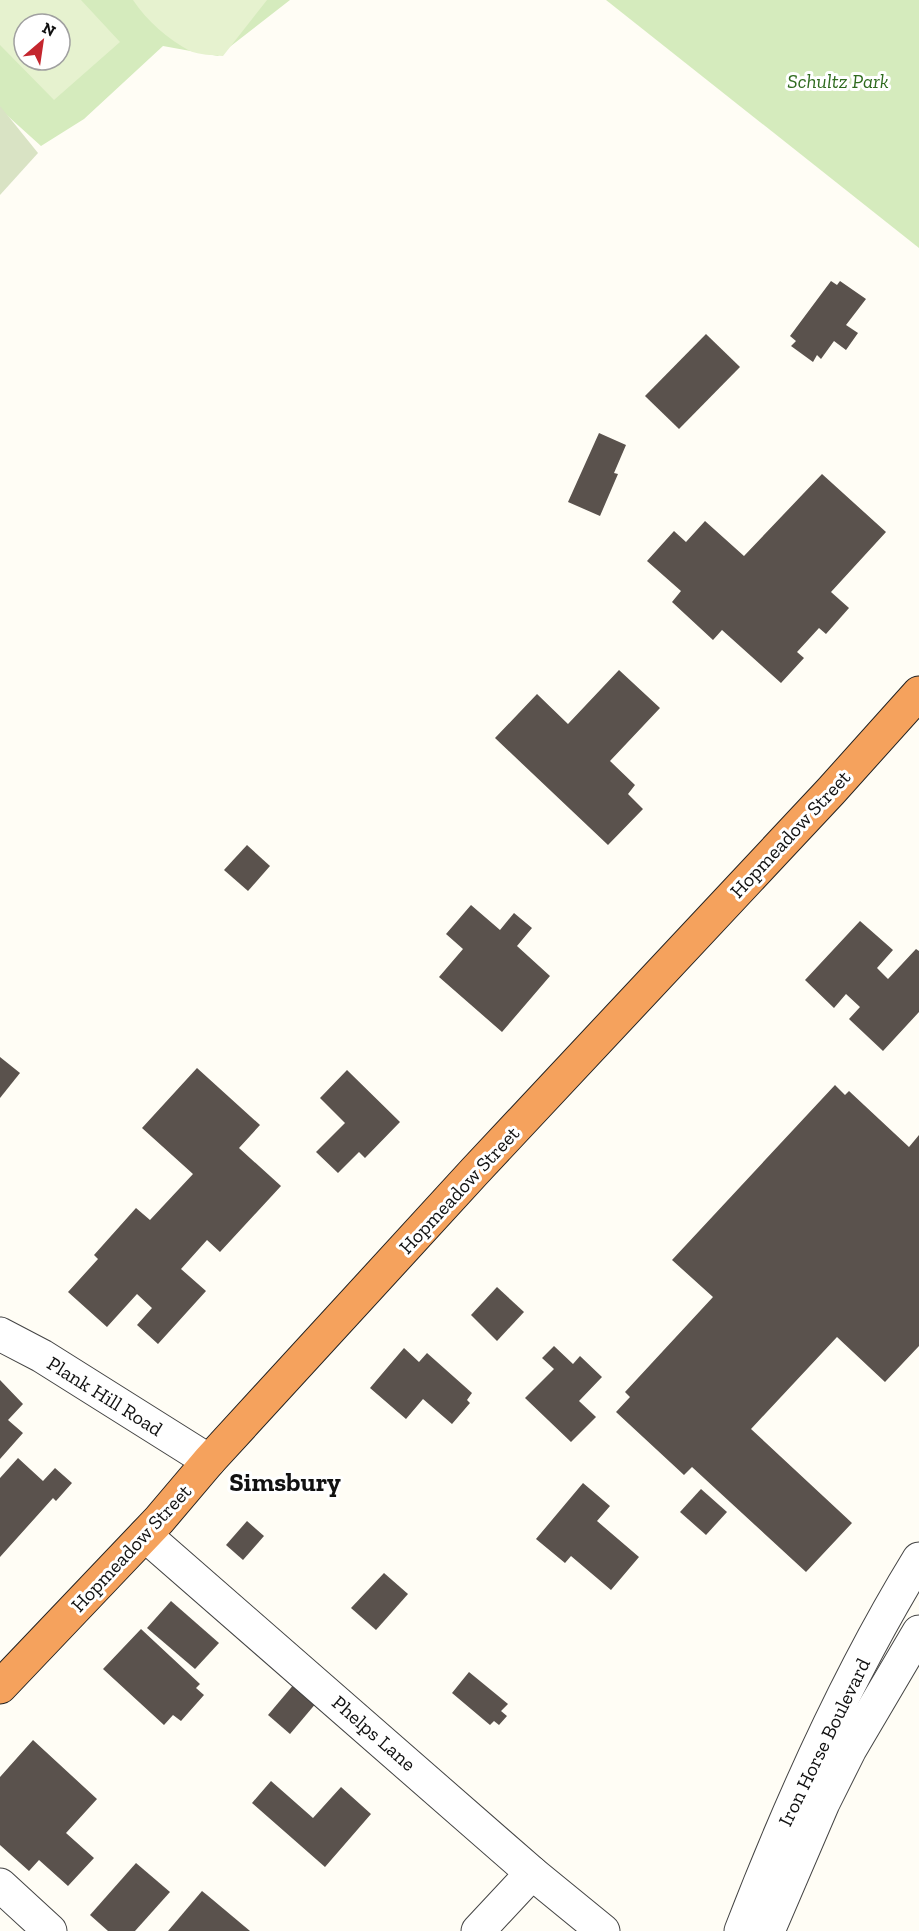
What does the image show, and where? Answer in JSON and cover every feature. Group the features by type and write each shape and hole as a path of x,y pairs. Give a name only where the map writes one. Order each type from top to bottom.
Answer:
{"highway":[{"name":"Hopmeadow Street","path":"0,1687 145,1535 209,1461 919,693"}],"street":[{"name":"Plank Hill Road","path":"0,1334 42,1356 209,1461"},
{"name":"Phelps Lane","path":"145,1535 532,1873 603,1931"},
{"name":"Iron Horse Boulevard","path":"741,1931 778,1835 833,1719 899,1591 919,1559"},
{"name":"Iron Horse Boulevard","path":"768,1931 823,1803 850,1749 919,1632"},
{"path":"478,1931 532,1873"},
{"path":"0,1885 50,1931"}],"green space":[{"path":"0,0 290,0 218,56 163,46 84,119 41,146 0,109"},
{"path":"0,0 81,0 120,42 54,100 27,72 72,72 72,12 12,12 12,57 0,45"},
{"path":"133,0 267,0 223,56 190,51 151,22"},
{"name":"Schultz Park","path":"606,0 919,0 919,248"},
{"path":"0,106 38,153 0,195"}],"building":[{"path":"831,281 837,285 840,281 866,299 846,325 858,333 846,350 834,341 821,359 817,355 813,362 791,346 796,341 790,336"},
{"path":"706,334 740,367 679,429 645,396"},
{"path":"599,433 626,445 614,473 618,474 600,516 568,502"},
{"path":"822,474 886,532 831,592 849,608 826,634 819,628 797,652 804,658 781,683 722,630 713,640 672,602 681,591 647,561 674,531 686,542 705,521 744,556"},
{"path":"619,670 660,708 610,761 635,785 628,794 643,809 608,845 495,738 537,694 568,724"},
{"path":"247,845 270,866 248,891 224,870"},
{"path":"471,905 500,930 514,913 532,928 517,946 550,976 502,1032 439,977 463,949 446,934"},
{"path":"860,921 893,950 877,968 888,979 916,949 919,951 919,1012 883,1051 849,1019 860,1007 846,994 834,1008 805,980"},
{"path":"0,1057 20,1073 0,1098"},
{"path":"197,1068 260,1125 239,1148 281,1186 220,1252 207,1240 181,1269 206,1291 158,1344 137,1325 152,1308 137,1294 107,1327 68,1292 98,1259 94,1255 136,1208 150,1220 193,1174 142,1128"},
{"path":"347,1070 400,1122 365,1158 359,1152 338,1173 316,1152 345,1123 320,1098"},
{"path":"835,1085 845,1095 849,1091 909,1147 919,1135 919,1346 885,1382 837,1337 751,1429 852,1523 806,1572 692,1467 684,1475 616,1412 630,1397 625,1392 713,1297 672,1260"},
{"path":"497,1287 524,1312 497,1341 471,1315"},
{"path":"554,1346 573,1364 580,1356 602,1377 579,1401 596,1417 571,1442 525,1398 554,1369 542,1358"},
{"path":"404,1348 419,1362 427,1353 472,1393 467,1400 470,1403 452,1424 423,1399 406,1419 370,1388"},
{"path":"0,1380 23,1404 8,1420 23,1433 0,1459"},
{"path":"18,1458 43,1481 55,1468 72,1483 56,1501 53,1498 0,1557 0,1478"},
{"path":"583,1483 610,1506 597,1521 639,1557 611,1590 571,1556 565,1563 536,1539"},
{"path":"701,1489 727,1512 706,1535 680,1512"},
{"path":"247,1521 264,1536 243,1560 226,1545"},
{"path":"384,1573 408,1594 376,1630 351,1608"},
{"path":"171,1601 219,1643 195,1669 147,1628"},
{"path":"141,1629 200,1684 196,1688 204,1695 181,1721 173,1715 164,1725 103,1669"},
{"path":"469,1672 508,1704 501,1711 507,1716 499,1725 494,1721 490,1725 452,1693"},
{"path":"295,1683 317,1702 290,1734 268,1715"},
{"path":"33,1740 97,1799 66,1833 94,1858 68,1886 39,1860 29,1871 0,1845 0,1777"},
{"path":"271,1781 313,1818 341,1787 371,1814 325,1867 252,1803"},
{"path":"136,1863 170,1892 135,1931 108,1931 90,1915"},
{"path":"202,1891 207,1895 250,1931 168,1931"}],"district":[{"name":"Simsbury","path":"285,1482"}]}
